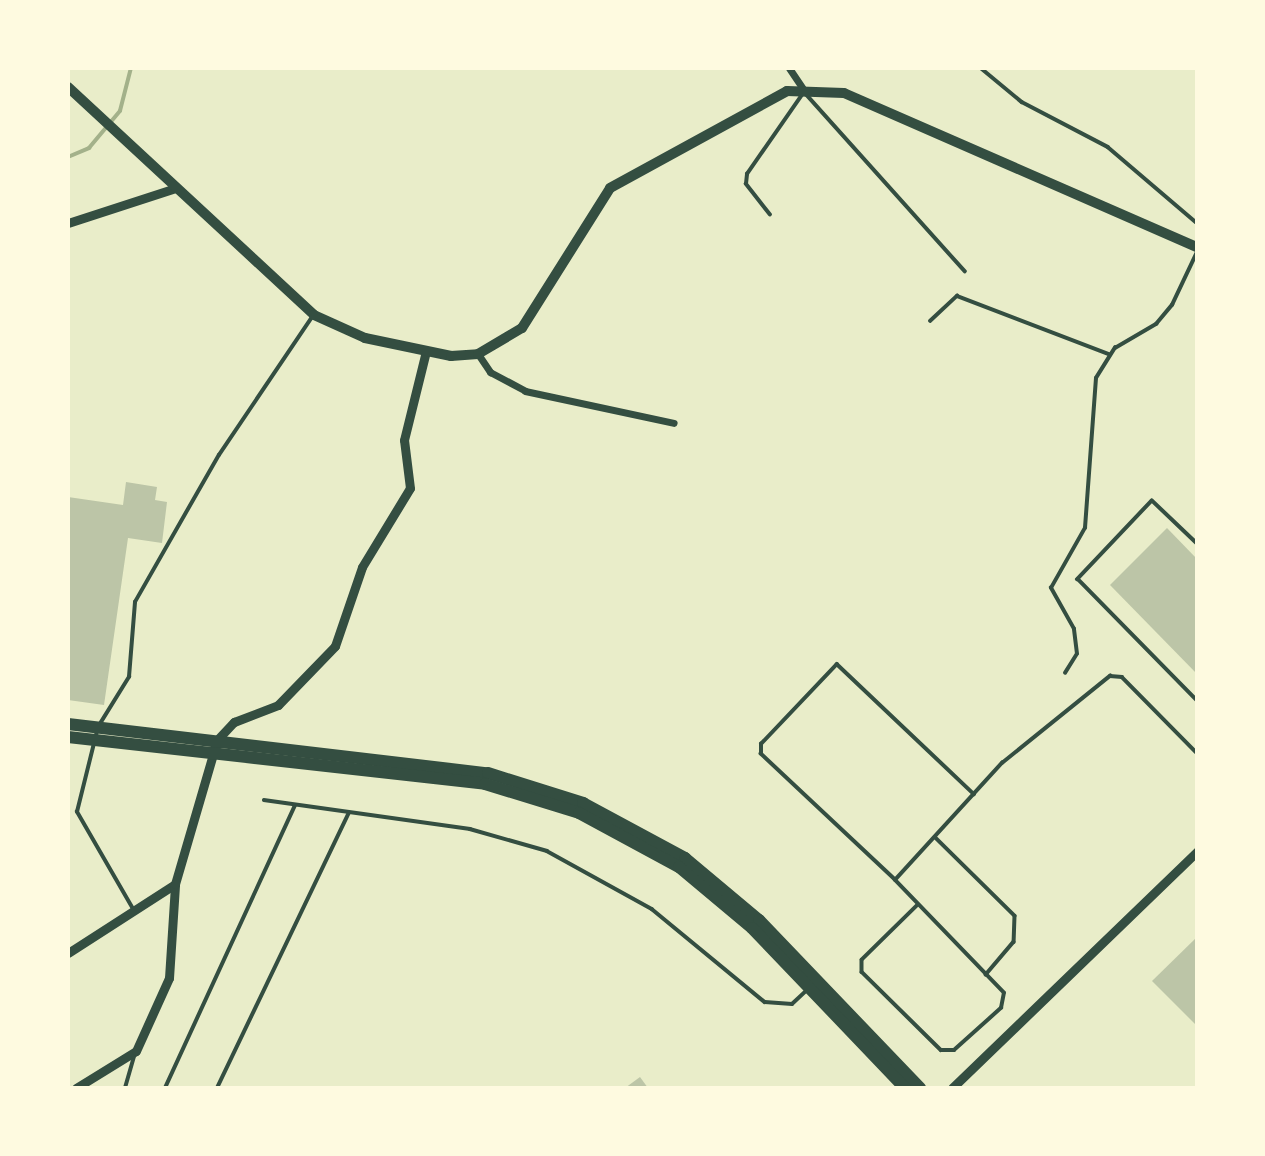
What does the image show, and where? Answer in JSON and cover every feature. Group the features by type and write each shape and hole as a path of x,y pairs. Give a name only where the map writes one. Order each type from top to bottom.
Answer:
{"highway":[{"path":"68,724 485,784 579,813 679,867 809,988 905,1088"},
{"path":"68,737 216,746 488,773 583,803 685,858 759,920 920,1088"}],"main road":[{"path":"72,91 314,315 365,338 426,351 478,354 522,328 611,188 751,107 803,89 844,93 1197,247"}],"street":[{"path":"789,68 803,89"},
{"path":"68,223 176,188"},
{"path":"76,1088 136,1051 169,978 175,884 216,746 234,722 278,705 335,646 362,568 410,488 404,440 426,351"},
{"path":"478,354 490,372 525,391 674,423"},
{"path":"953,1088 1197,851"},
{"path":"68,953 175,884"}],"lane":[{"path":"981,68 1022,102 1108,147 1197,223"},
{"path":"770,215 746,184 747,174 800,103 803,89"},
{"path":"803,89 965,271"},
{"path":"1065,673 1077,654 1074,629 1051,588 1085,528 1097,378 1109,354 1156,324 1197,252"},
{"path":"930,321 957,296 1109,354"},
{"path":"134,911 76,812 99,740 98,727 129,677 135,603 153,565 314,315"},
{"path":"1197,544 1152,501 1078,579 1197,700"},
{"path":"918,905 862,960 862,972 941,1050 954,1050 1001,1008 1004,993 895,880 761,754 761,744 826,669 837,664 974,794"},
{"path":"895,880 974,794 1110,676 1122,677 1197,753"},
{"path":"264,800 470,829 547,851 652,909 765,1002 792,1004 809,988"},
{"path":"165,1088 295,805"},
{"path":"217,1088 349,813"},
{"path":"935,837 1015,916 1014,942 986,975"},
{"path":"124,1087 136,1051"}],"building":[{"path":"126,482 157,487 155,500 167,502 162,543 128,538 104,705 68,700 68,497 123,505"},
{"path":"1167,528 1197,559 1197,674 1110,585"},
{"path":"1197,937 1197,1026 1152,981"},
{"path":"640,1077 648,1088 625,1088"}],"waterway":[{"path":"68,157 89,148 120,111 131,68"}]}
